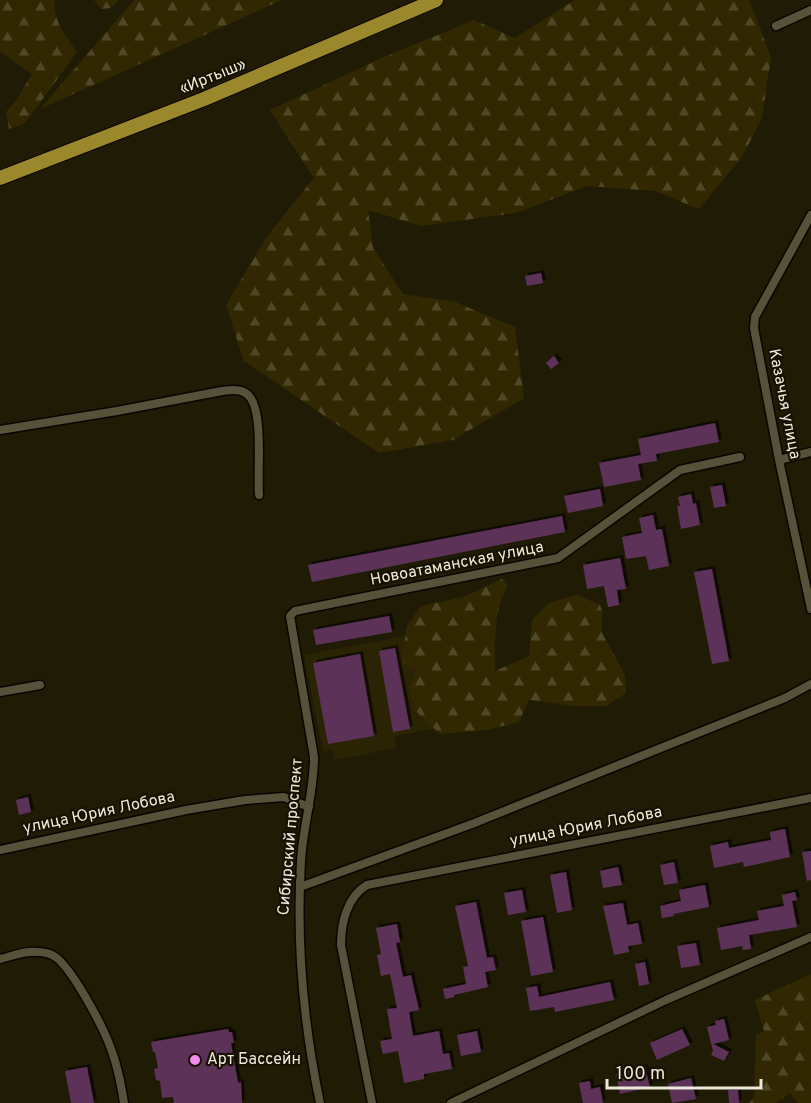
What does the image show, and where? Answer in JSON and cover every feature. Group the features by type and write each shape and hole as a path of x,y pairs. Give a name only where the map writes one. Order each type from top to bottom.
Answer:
{"highway":[{"name":"«Иртыш»","path":"0,178 204,99 436,0"}],"street":[{"path":"776,26 811,10"},
{"name":"Казачья улица","path":"811,215 755,317 754,328 811,609"},
{"path":"0,430 222,391 239,390 249,396 257,410 259,495"},
{"path":"779,460 811,452"},
{"name":"Новоатаманская улица","path":"295,611 558,558 680,470 740,458"},
{"name":"Сибирский проспект","path":"295,611 290,616 291,625 314,757 314,773 302,852 298,940 311,1059 320,1103"},
{"path":"300,887 472,824 601,773 785,698 811,684"},
{"path":"0,692 40,685"},
{"name":"улица Юрия Лобова","path":"0,850 95,828 245,800 284,797 309,807"},
{"name":"улица Юрия Лобова","path":"372,1103 341,945 343,923 354,894 367,885 811,798"},
{"path":"451,1103 666,1000 811,937"},
{"path":"0,959 39,951 52,954 70,970 110,1046 119,1072 124,1103"}],"shaded area":[{"path":"420,633 438,728 395,736 396,748 334,760 332,750 323,752 304,655"}],"green space":[{"path":"0,0 55,0 58,21 77,52 25,123 9,129 6,112 32,74 0,52"},
{"path":"94,0 118,0 111,8 101,9"},
{"path":"134,0 282,0 40,109"},
{"path":"575,0 749,0 771,57 762,118 742,157 699,209 655,191 587,186 516,213 421,226 368,210 373,248 403,294 455,302 515,327 524,398 453,440 379,453 244,361 226,305 268,235 314,178 270,110 382,58 474,20 515,38"},
{"path":"502,579 508,586 497,616 495,671 529,656 532,620 549,603 577,595 600,605 602,633 625,675 626,693 606,706 575,706 529,700 519,722 486,730 440,734 417,712 409,689 417,669 401,662 407,626 421,606 464,597"},
{"path":"811,974 811,1103 798,1103 790,1093 776,1103 749,1103 754,1098 756,1035 764,1031 755,1000"}],"building":[{"path":"541,273 543,283 527,286 525,276"},
{"path":"554,356 559,363 551,369 546,363"},
{"path":"715,423 719,442 656,454 657,461 638,464 641,480 604,487 599,463 641,455 638,439"},
{"path":"722,485 726,506 714,508 710,487"},
{"path":"600,489 603,506 568,513 564,496"},
{"path":"691,494 693,504 696,503 700,525 681,529 677,506 680,506 678,497"},
{"path":"653,515 656,530 662,529 669,566 649,570 646,556 626,559 622,537 642,533 639,518"},
{"path":"562,516 565,532 312,582 308,565"},
{"path":"620,558 626,589 617,590 619,605 608,607 604,586 587,589 583,565"},
{"path":"712,569 729,661 712,664 694,572"},
{"path":"389,616 392,632 316,645 313,630"},
{"path":"395,648 410,729 393,732 379,651"},
{"path":"360,654 374,736 328,744 313,663"},
{"path":"28,797 31,812 19,815 16,800"},
{"path":"785,829 790,857 744,867 743,862 714,868 710,846 728,842 729,848 771,840 770,832"},
{"path":"811,851 811,880 807,881 802,852"},
{"path":"674,862 678,883 664,885 660,865"},
{"path":"618,867 622,885 603,888 600,871"},
{"path":"566,872 572,910 557,913 550,875"},
{"path":"705,885 709,907 662,918 660,906 681,901 679,890"},
{"path":"522,890 526,912 508,915 504,893"},
{"path":"795,892 797,900 792,901 797,927 749,935 751,949 743,950 742,946 721,950 717,928 759,920 757,911 784,906 782,895"},
{"path":"476,902 487,958 493,957 496,970 485,972 488,987 445,999 443,989 466,984 463,967 468,966 455,906"},
{"path":"623,903 627,925 638,923 642,944 628,946 629,952 614,955 603,906"},
{"path":"543,917 553,972 531,976 521,921"},
{"path":"397,924 400,942 396,943 403,977 411,975 419,1010 409,1012 413,1036 439,1031 443,1054 449,1053 452,1069 424,1074 424,1079 404,1083 398,1051 383,1054 380,1041 392,1039 387,1009 397,1008 390,974 381,976 377,955 381,954 376,928"},
{"path":"696,943 700,965 681,968 677,946"},
{"path":"645,962 649,984 639,986 635,964"},
{"path":"610,982 614,1000 555,1012 554,1007 530,1011 526,988 537,986 539,997"},
{"path":"724,1019 729,1040 713,1044 729,1052 724,1061 711,1055 713,1051 707,1027 716,1025 715,1021"},
{"name":"Арт Бассейн","path":"228,1029 232,1032 234,1043 231,1043 238,1083 241,1082 242,1103 174,1103 173,1097 162,1098 160,1081 156,1080 154,1069 158,1068 151,1042"},
{"path":"682,1029 690,1045 657,1060 650,1043"},
{"path":"477,1031 481,1052 461,1056 457,1035"},
{"path":"87,1067 94,1103 71,1103 65,1071"},
{"path":"645,1067 650,1087 620,1094 616,1074"},
{"path":"691,1078 696,1099 672,1103 668,1084"},
{"path":"590,1081 591,1089 600,1087 603,1103 583,1103 579,1083"},
{"path":"728,1090 738,1090 739,1103 729,1103"}],"place":[{"name":"Арт Бассейн","path":"195,1060"}]}
